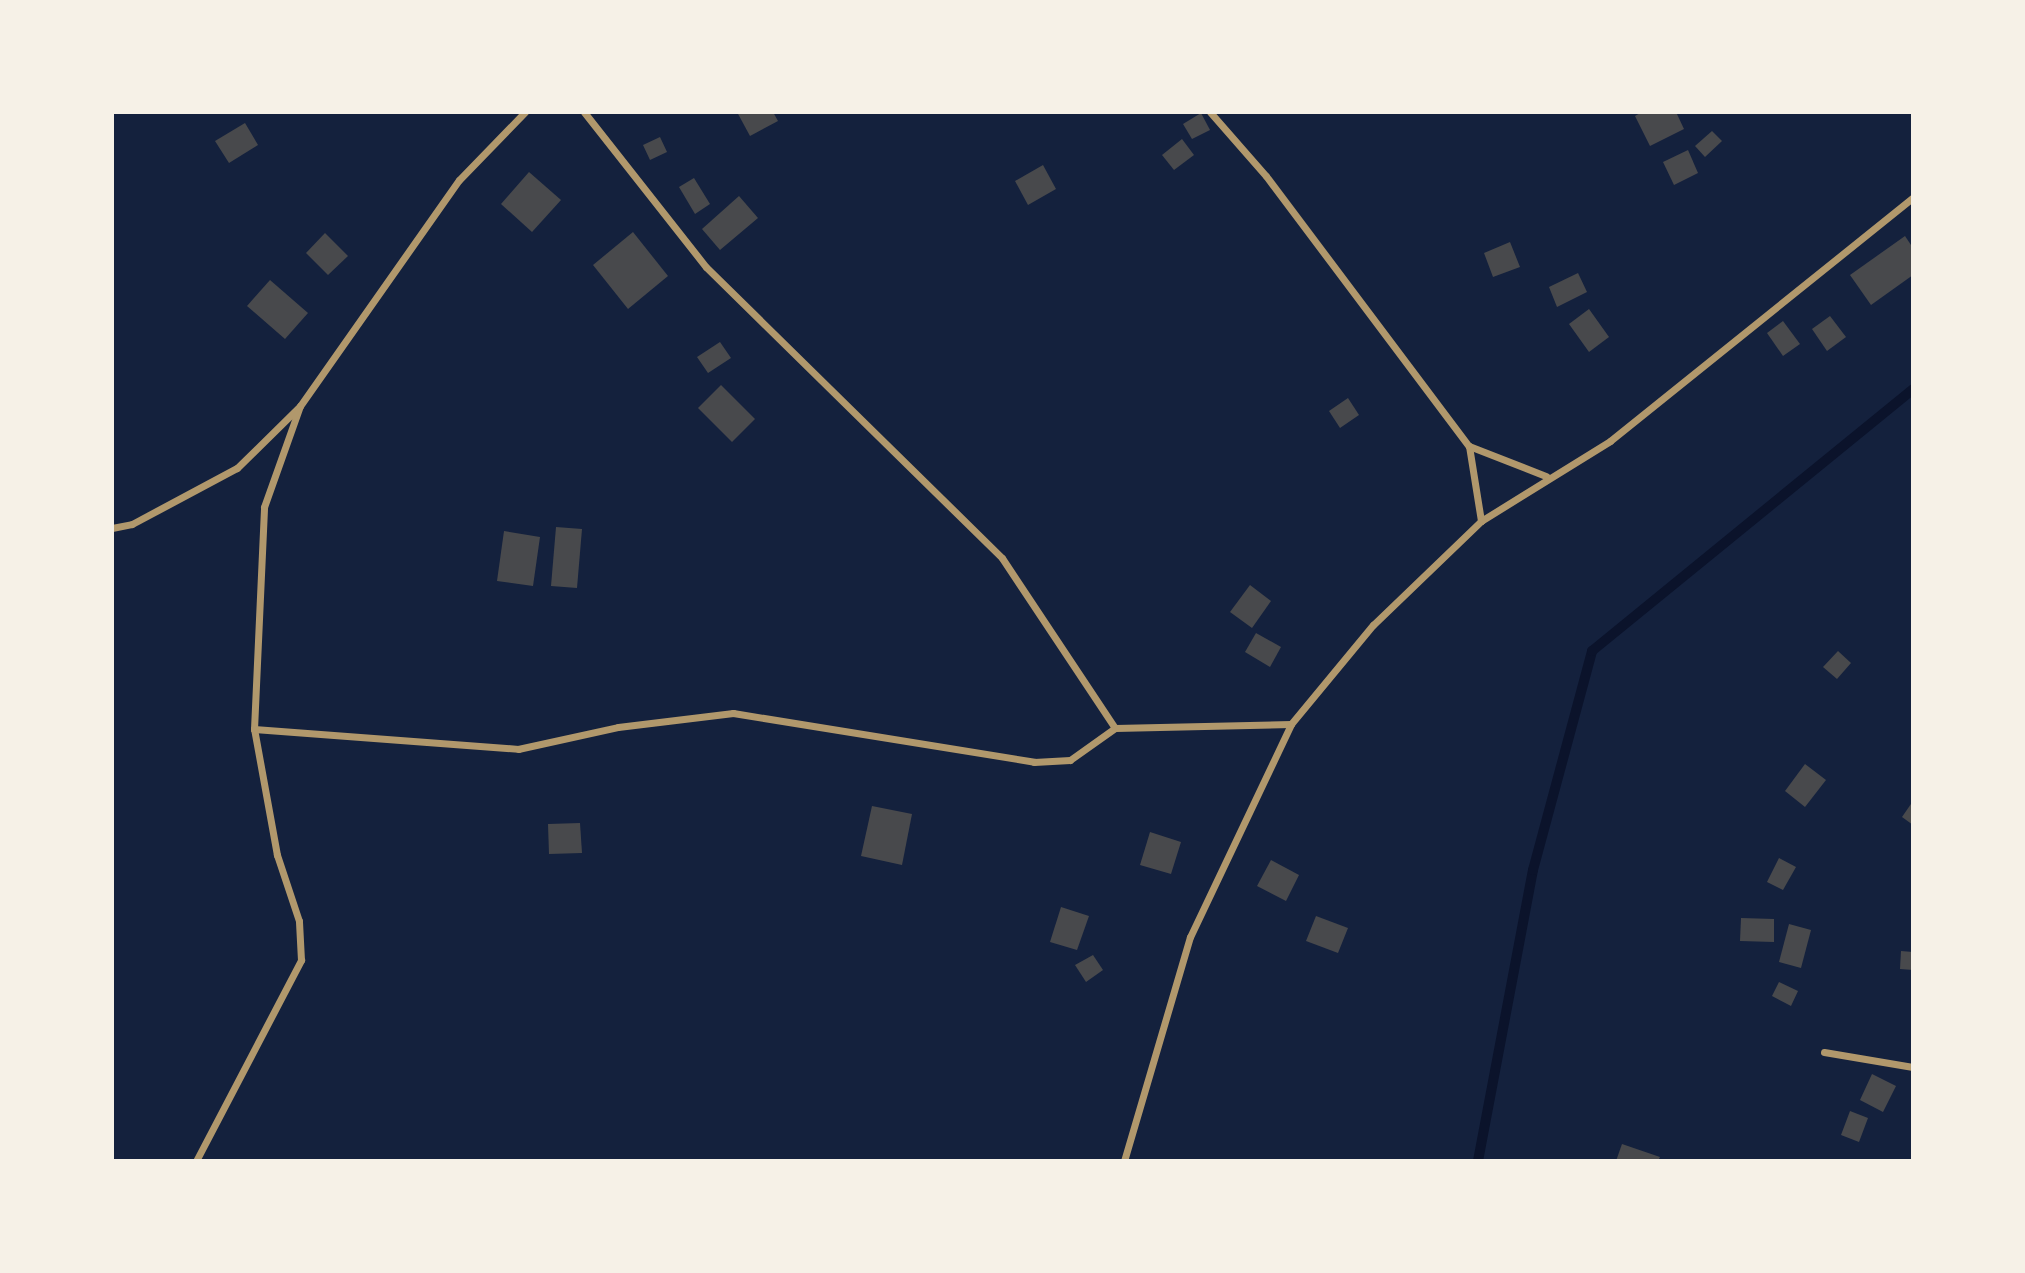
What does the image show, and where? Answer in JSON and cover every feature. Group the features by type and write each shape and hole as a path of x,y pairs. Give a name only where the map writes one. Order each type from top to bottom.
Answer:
{"street":[{"path":"112,528 132,524 237,468 300,406 459,180 525,112"},
{"path":"584,112 706,267 1002,558 1115,728"},
{"path":"1210,112 1266,176 1469,446 1481,522"},
{"path":"1124,1161 1190,937 1291,724 1373,625 1481,522 1546,476 1610,441 1913,197"},
{"path":"196,1161 301,960 299,921 276,855 254,729 264,507 300,406"},
{"path":"1469,446 1546,476"},
{"path":"254,729 518,749 618,727 733,713 1034,762 1070,760 1115,728 1291,724"},
{"path":"1824,1052 1913,1067"}],"building":[{"path":"737,112 773,112 778,121 750,136"},
{"path":"1642,112 1676,112 1684,129 1650,146 1635,116"},
{"path":"1201,113 1210,130 1192,139 1183,124"},
{"path":"245,123 258,145 229,163 215,141"},
{"path":"1712,131 1722,141 1705,157 1695,146"},
{"path":"660,137 667,152 650,160 643,145"},
{"path":"1182,139 1194,155 1174,170 1162,155"},
{"path":"1688,150 1698,173 1674,185 1663,162"},
{"path":"1043,165 1056,189 1028,205 1015,181"},
{"path":"529,172 561,200 532,232 501,204"},
{"path":"694,178 710,204 695,214 679,187"},
{"path":"739,196 758,218 720,250 702,229"},
{"path":"633,232 668,276 628,309 593,265"},
{"path":"325,233 348,256 328,275 306,253"},
{"path":"1905,236 1913,248 1913,275 1871,305 1850,275"},
{"path":"1510,242 1520,267 1493,277 1484,253"},
{"path":"1578,273 1587,292 1557,307 1549,287"},
{"path":"270,280 308,313 285,339 247,306"},
{"path":"1589,309 1609,337 1589,352 1569,324"},
{"path":"1830,316 1846,337 1827,351 1812,329"},
{"path":"1783,321 1800,344 1783,356 1767,333"},
{"path":"720,342 731,358 708,373 697,357"},
{"path":"721,385 755,419 732,442 698,408"},
{"path":"1348,398 1359,415 1340,428 1329,411"},
{"path":"556,527 582,529 577,588 551,586"},
{"path":"504,531 540,537 533,586 497,581"},
{"path":"1250,585 1271,601 1252,628 1230,612"},
{"path":"1256,633 1281,647 1270,667 1245,652"},
{"path":"1838,651 1851,663 1837,679 1823,667"},
{"path":"1805,764 1826,780 1805,807 1785,791"},
{"path":"1913,801 1913,825 1902,817"},
{"path":"872,806 912,814 902,865 861,856"},
{"path":"580,823 582,853 549,854 548,824"},
{"path":"1150,832 1181,842 1171,874 1140,865"},
{"path":"1779,858 1796,867 1783,890 1767,882"},
{"path":"1271,860 1299,875 1286,901 1257,886"},
{"path":"1061,907 1089,916 1077,950 1050,942"},
{"path":"1316,916 1348,928 1338,953 1306,941"},
{"path":"1741,918 1774,919 1774,942 1740,941"},
{"path":"1789,924 1811,930 1801,968 1779,962"},
{"path":"1901,951 1913,952 1913,970 1900,969"},
{"path":"1093,955 1103,970 1086,982 1075,965"},
{"path":"1779,982 1798,991 1791,1006 1772,996"},
{"path":"1872,1074 1896,1086 1883,1112 1860,1100"},
{"path":"1850,1111 1868,1118 1859,1142 1841,1135"},
{"path":"1622,1144 1660,1157 1658,1161 1616,1161"}],"waterway":[{"path":"1478,1161 1533,870 1592,651 1913,389"}]}
